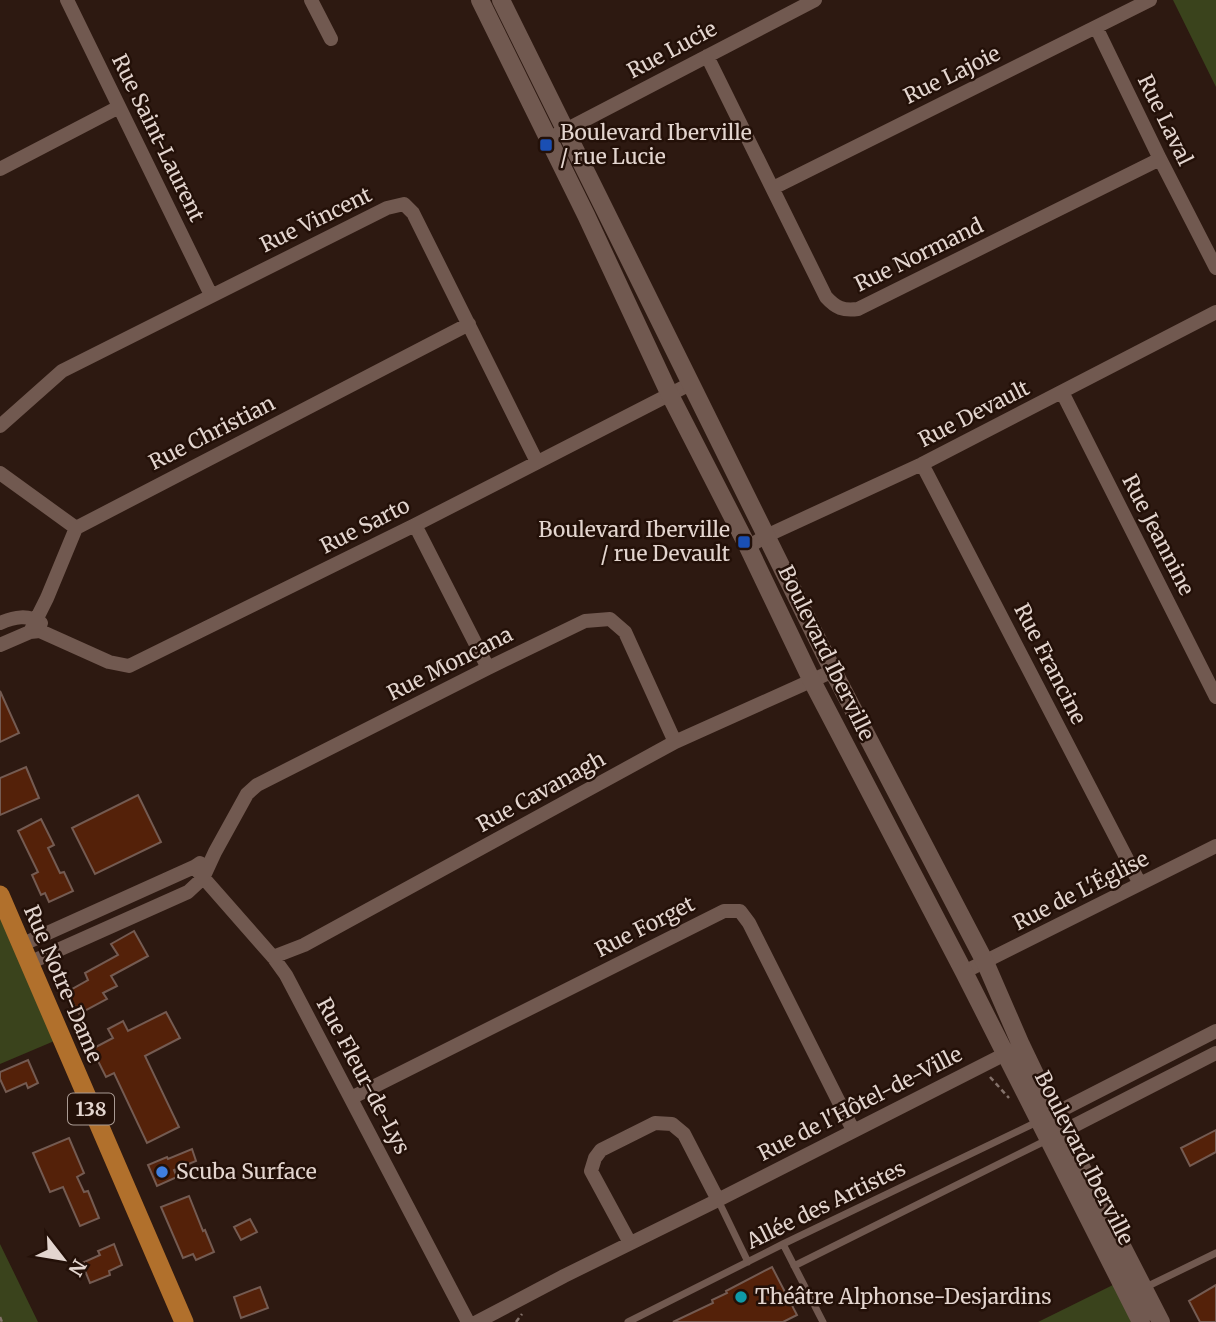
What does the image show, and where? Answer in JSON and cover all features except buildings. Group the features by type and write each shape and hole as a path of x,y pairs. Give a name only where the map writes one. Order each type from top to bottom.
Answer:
{"main road":[{"name":"Rue Notre-Dame","path":"0,895 184,1322"}],"street":[{"name":"Rue Saint-Laurent","path":"67,0 211,295"},
{"path":"311,0 331,39"},
{"name":"Boulevard Iberville","path":"480,0 812,681 964,972 1013,1050 1047,1117 1161,1322"},
{"name":"Boulevard Iberville","path":"501,0 833,671 985,962 1013,1050"},
{"name":"Rue Lucie","path":"549,138 815,0"},
{"name":"Rue Lajoie","path":"773,188 1150,0"},
{"name":"Rue Laval","path":"1096,27 1216,268"},
{"name":"Rue Normand","path":"707,56 826,297 835,307 845,310 858,309 1160,159"},
{"path":"0,169 119,107"},
{"name":"Rue Vincent","path":"0,426 62,371 387,208 404,204 413,213 537,462"},
{"name":"Rue Devault","path":"748,547 766,536 922,464 1216,312"},
{"name":"Rue Christian","path":"76,528 469,324"},
{"name":"Rue Sarto","path":"33,626 45,625 55,636 110,662 129,666 415,525 690,384"},
{"name":"Rue Jeannine","path":"1062,392 1216,697"},
{"name":"Rue Francine","path":"922,464 1140,884"},
{"path":"0,473 76,528 33,626 0,645"},
{"path":"415,525 488,668"},
{"path":"0,623 14,617 33,626"},
{"name":"Rue Moncana","path":"199,872 215,852 247,794 257,785 585,621 610,619 625,632 676,742"},
{"name":"Rue Cavanagh","path":"273,957 304,945 676,742 833,671"},
{"name":"Rue de L'Église","path":"964,972 1216,846"},
{"path":"21,945 199,872"},
{"path":"29,963 188,891 199,872"},
{"name":"Rue Fleur-de-Lys","path":"199,872 286,975 468,1322"},
{"name":"Rue Forget","path":"351,1098 724,911 740,911 749,923 853,1130"},
{"path":"1047,1117 1216,1031"},
{"name":"Rue de l'Hôtel-de-Ville","path":"477,1322 1013,1050"},
{"path":"1057,1135 1216,1053"},
{"path":"630,1243 591,1171 601,1150 654,1123 672,1124 684,1133 718,1200"},
{"name":"Boulevard Iberville","path":"1057,1135 1141,1322"},
{"path":"1128,1297 1144,1288"}],"lane":[{"name":"Allée des Artistes","path":"628,1322 1047,1117"},
{"path":"794,1266 1057,1135"},
{"path":"718,1200 748,1262"},
{"path":"783,1244 823,1322"},
{"path":"1144,1288 1216,1253"}],"path":[{"name":"Boulevard Iberville","path":"988,1071 991,1078 1012,1100"},
{"path":"0,1317 2,1322"}],"green space":[{"path":"1173,0 1216,0 1216,87"},
{"path":"0,904 59,1039 0,1064"},
{"path":"0,1244 38,1322 0,1322"},
{"path":"1121,1281 1141,1322 1038,1322"}],"place":[{"name":"Boulevard Iberville / rue Lucie","path":"546,145"},
{"name":"Boulevard Iberville / rue Devault","path":"744,542"},
{"name":"Scuba Surface","path":"162,1172"},
{"name":"Théâtre Alphonse-Desjardins","path":"741,1297"}]}
